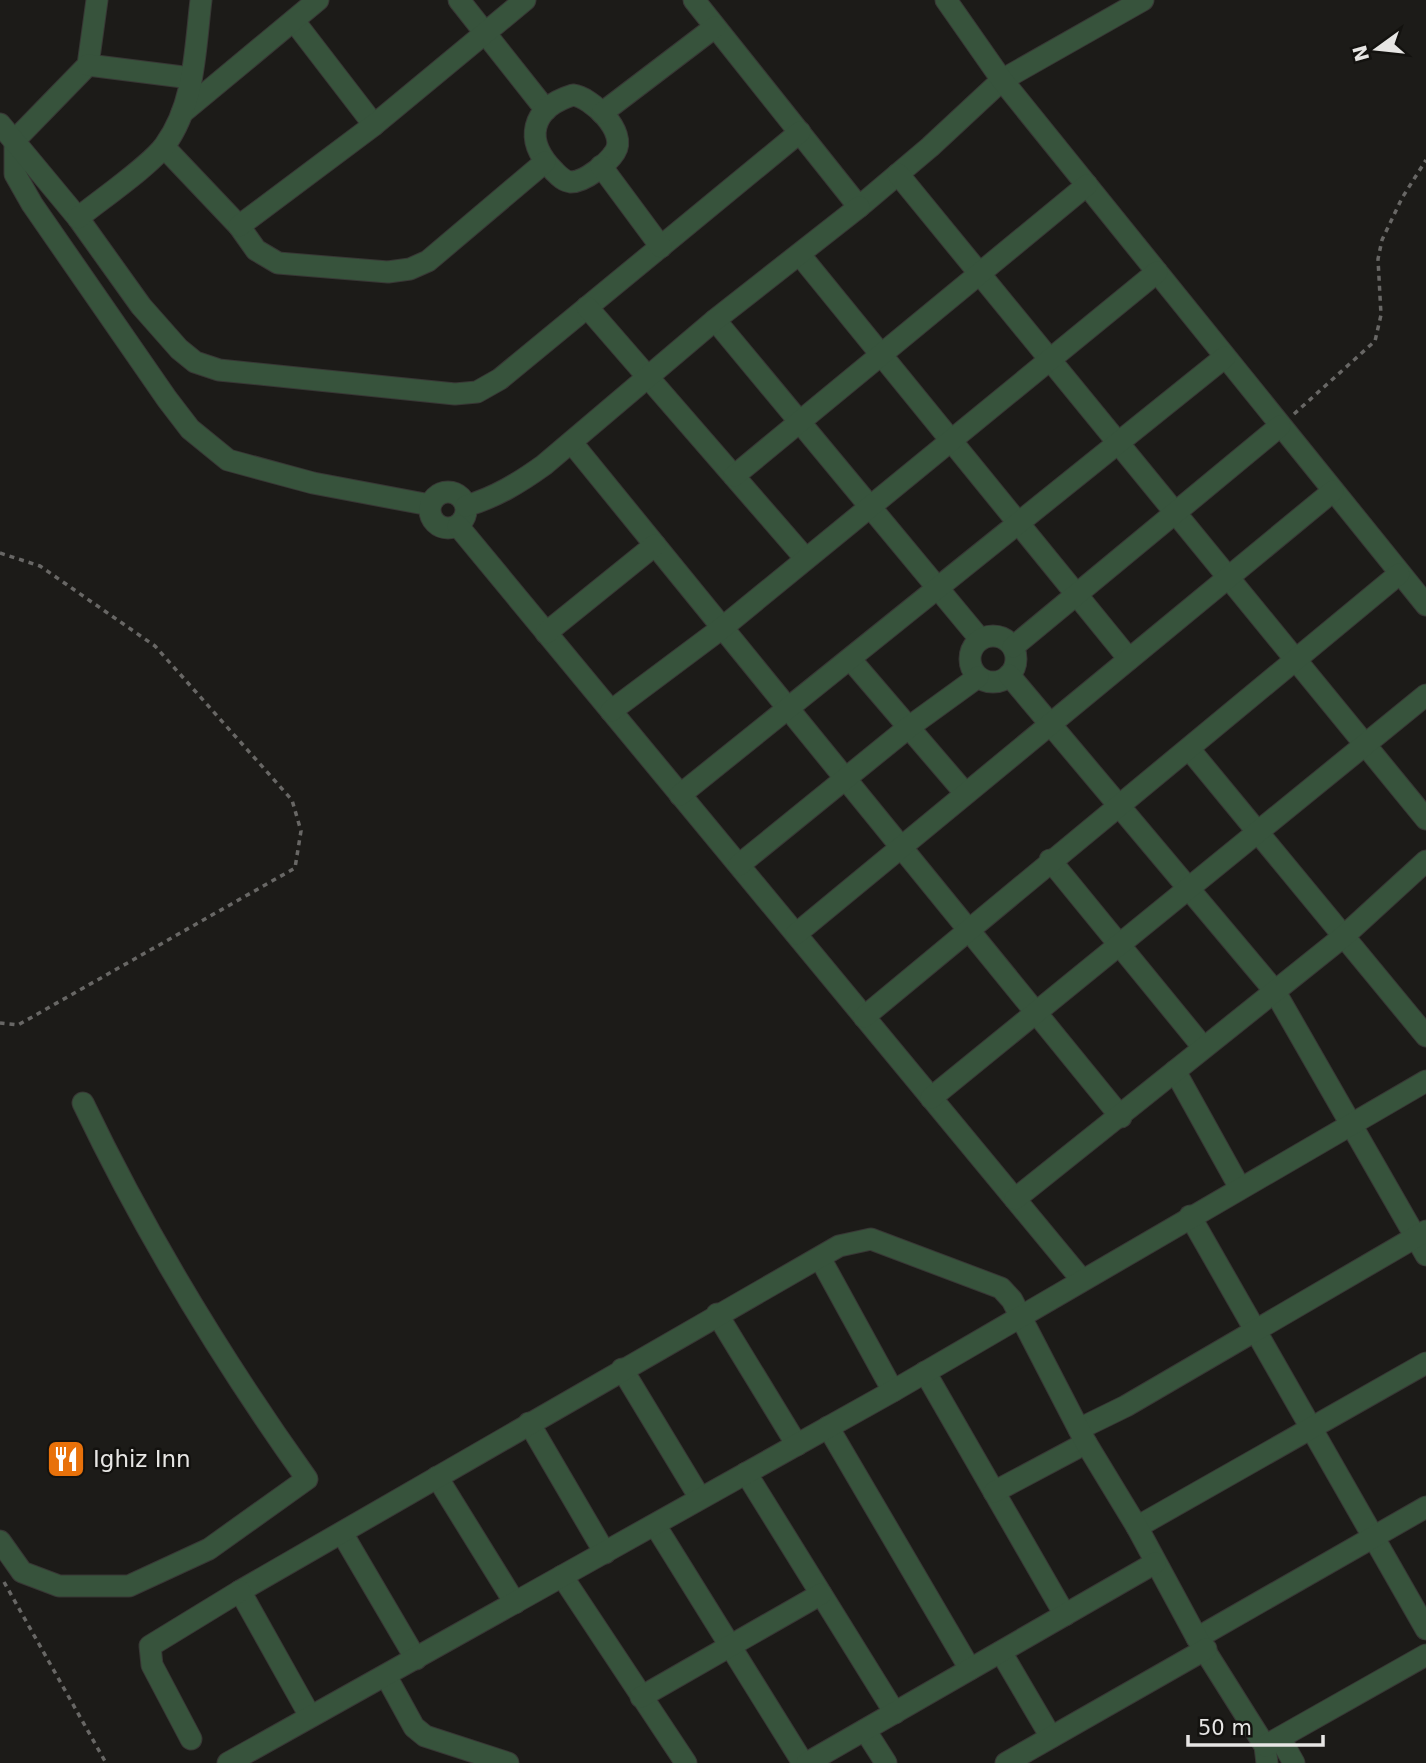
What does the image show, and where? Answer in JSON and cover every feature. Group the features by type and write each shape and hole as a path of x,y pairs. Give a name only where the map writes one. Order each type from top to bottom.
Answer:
{"street":[{"path":"97,0 88,65 15,141 15,174 32,204 190,429 228,460 255,470 430,505 435,496 443,492 454,492 462,516 546,633 1082,1280"},
{"path":"78,218 164,147 182,113 191,78 201,0"},
{"path":"182,113 318,0"},
{"path":"459,0 546,110"},
{"path":"239,226 374,125 525,0"},
{"path":"694,0 859,207"},
{"path":"946,0 1002,80 1426,605"},
{"path":"462,516 517,485 572,443 715,320 859,207 1002,80 1143,0"},
{"path":"293,21 374,125"},
{"path":"602,113 715,27"},
{"path":"88,65 191,78"},
{"path":"573,95 583,96 602,113 617,132 616,152 580,180 563,180 535,147 533,135 546,110 573,95"},
{"path":"0,124 78,218 141,306 178,349 195,362 219,370 455,394 477,391 500,379 800,132"},
{"path":"164,147 239,226 256,250 278,262 388,272 410,269 428,261 545,162"},
{"path":"601,166 661,247"},
{"path":"898,174 1426,818"},
{"path":"734,476 1087,185"},
{"path":"800,255 1129,659"},
{"path":"611,712 722,628 805,558 871,508 1157,272"},
{"path":"587,307 805,558"},
{"path":"715,320 980,639"},
{"path":"680,795 1225,357"},
{"path":"1013,647 1280,426"},
{"path":"572,443 1121,1116"},
{"path":"796,934 1333,491"},
{"path":"546,633 655,545"},
{"path":"864,1017 1050,860 1190,750 1399,574"},
{"path":"992,635 1004,638 1013,647 1016,657 1009,675 999,681 978,677 970,664 971,650 980,639 992,635"},
{"path":"851,660 965,793"},
{"path":"994,1492 1126,1406 1255,1330 1423,1241 1351,1125 1273,990 1009,675"},
{"path":"739,865 909,727 978,677"},
{"path":"931,1098 1118,943 1426,695"},
{"path":"1190,750 1426,1036"},
{"path":"1050,860 1203,1047"},
{"path":"1015,1199 1121,1116 1273,990 1344,936 1426,861"},
{"path":"1175,1071 1240,1188"},
{"path":"228,1763 925,1373 1426,1080"},
{"path":"0,1541 22,1572 60,1586 129,1586 209,1549 307,1479 202,1320 109,1157 83,1103"},
{"path":"1190,1216 1426,1629"},
{"path":"191,1739 152,1665 150,1646 717,1314 839,1246 871,1239 1001,1288 1012,1300 1082,1436 1137,1527 1202,1644 1271,1749 1294,1763"},
{"path":"820,1258 893,1391"},
{"path":"717,1314 797,1445"},
{"path":"1137,1527 1426,1363"},
{"path":"622,1369 700,1498"},
{"path":"925,1373 1065,1615"},
{"path":"529,1423 605,1553"},
{"path":"828,1427 971,1669"},
{"path":"746,1473 895,1713"},
{"path":"437,1478 516,1603"},
{"path":"1006,1763 1044,1749 1202,1644 1426,1507"},
{"path":"655,1525 805,1763 1155,1563"},
{"path":"342,1533 416,1659"},
{"path":"562,1576 686,1763"},
{"path":"240,1591 310,1716"},
{"path":"641,1697 731,1648 821,1594"},
{"path":"1001,1652 1044,1749"},
{"path":"1271,1749 1426,1656"},
{"path":"386,1676 414,1727 425,1736 508,1763"},
{"path":"865,1730 886,1763"}],"path":[{"path":"1280,426 1375,341 1381,315 1378,259 1382,240 1402,198 1426,160"},
{"path":"0,553 40,566 155,646 292,800 301,831 295,867 18,1025 0,1023"},
{"path":"0,1575 106,1763"}],"place":[{"name":"Ighiz Inn","path":"66,1459"}]}
